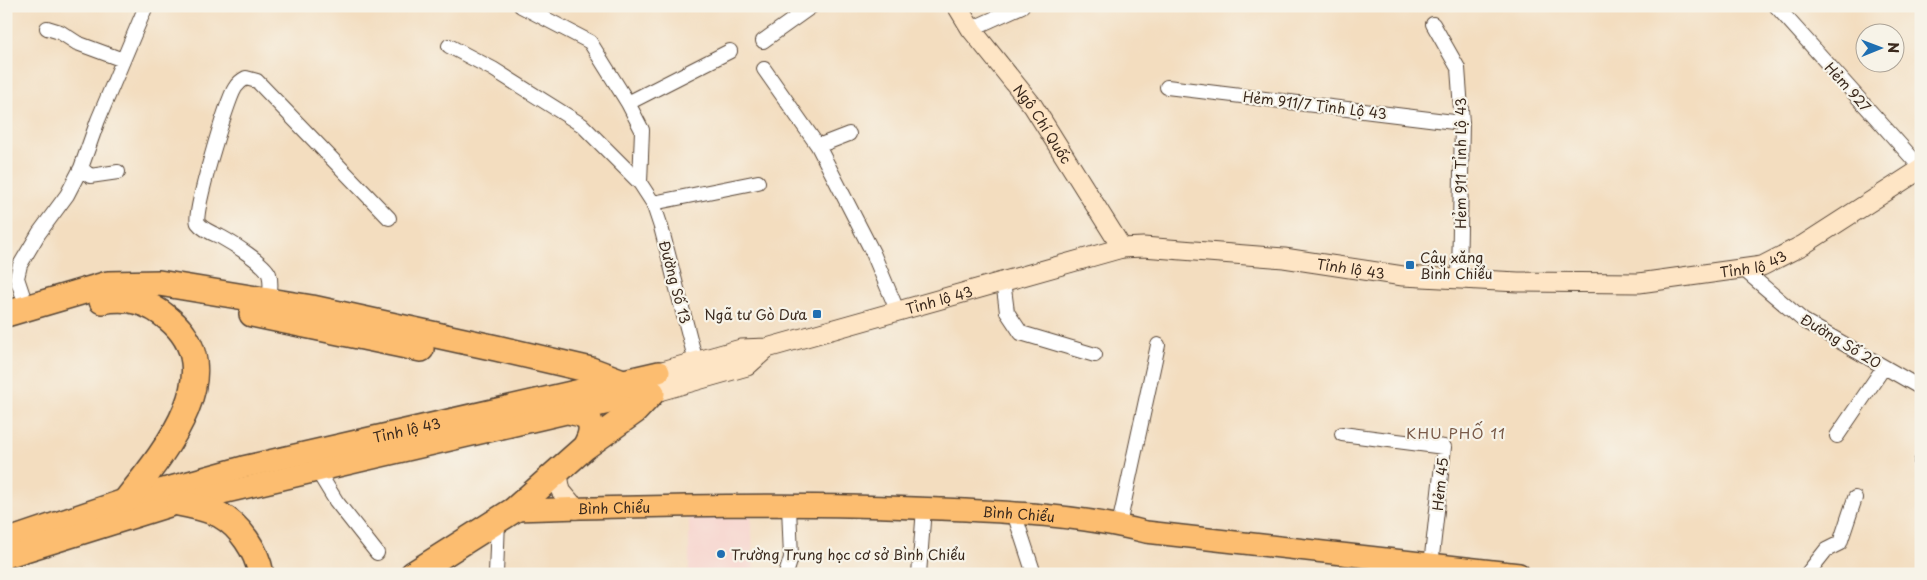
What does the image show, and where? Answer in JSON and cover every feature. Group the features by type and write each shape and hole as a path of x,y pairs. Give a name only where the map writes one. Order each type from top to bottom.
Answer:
{"highway":[{"path":"6,329 21,314 108,284 159,283 312,308 591,370 634,386"},
{"path":"21,314 118,298 142,302 161,312 184,335 194,364 195,382 188,405 161,456 127,499"},
{"path":"142,302 150,298 175,298 634,386"},
{"path":"413,574 506,515 585,447 635,411 634,386"},
{"path":"572,412 582,413 590,422 592,430 585,447"},
{"path":"178,504 220,515 232,524 242,534 250,547 261,574"}],"main road":[{"name":"Ngô Chí Quốc","path":"957,6 971,29 1033,106 1122,248"},
{"name":"Tỉnh lộ 43","path":"54,534 317,470 572,412 696,362 741,349 767,348 1122,248 1144,247 1284,258 1403,276 1518,282 1639,283 1762,266 1803,245 1921,168"},
{"name":"Tỉnh lộ 43","path":"54,534 127,499 243,467 634,386 747,366 767,348"},
{"path":"557,470 561,491 576,509"},
{"name":"Bình Chiểu","path":"506,515 576,509 790,506 924,508 1014,513 1119,525 1146,532 1445,568 1519,574"},
{"path":"6,540 54,534"},
{"path":"6,557 54,534"}],"street":[{"path":"21,314 17,278 20,265 39,233 67,194 81,168 146,6"},
{"path":"521,6 590,42 628,103 642,130 640,183"},
{"path":"763,41 812,6"},
{"path":"971,29 1022,6"},
{"name":"Hẻm 927","path":"1776,6 1921,168"},
{"name":"Hẻm 911 Tỉnh Lộ 43","path":"1433,24 1458,68 1462,123 1459,279"},
{"path":"47,28 60,32 77,43 123,60"},
{"name":"Đường Số 13","path":"448,46 493,69 582,125 640,183 653,203 696,362"},
{"path":"628,103 730,51"},
{"path":"764,69 818,146 872,252 897,310"},
{"path":"269,301 271,281 265,268 227,240 198,224 196,218 199,201 228,106 235,88 241,81 246,78 257,81 389,218"},
{"name":"Hẻm 911/7 Tỉnh Lộ 43","path":"1167,87 1462,123"},
{"path":"818,146 850,134"},
{"path":"81,168 90,176 118,172"},
{"path":"653,203 758,182"},
{"name":"Đường Số 20","path":"1743,269 1804,321 1921,388"},
{"path":"1003,281 1007,312 1021,333 1095,354"},
{"path":"1119,525 1158,345"},
{"path":"1837,436 1884,367"},
{"name":"Hẻm 45","path":"1342,434 1444,447 1445,568"},
{"path":"1921,462 1921,468"},
{"path":"317,470 336,501 377,553"},
{"path":"1807,574 1826,550 1840,543 1855,498"},
{"path":"786,574 791,558 790,506"},
{"path":"919,574 924,508"},
{"path":"1014,513 1034,574"},
{"path":"496,574 506,515"}],"shaded area":[{"name":"Trường Trung học cơ sở Bình Chiểu","path":"689,509 751,511 754,574 689,574"}],"place":[{"name":"Cây xăng Bình Chiểu","path":"1410,265"},
{"name":"Ngã tư Gò Dưa","path":"817,314"},
{"name":"Trường Trung học cơ sở Bình Chiểu","path":"721,554"}],"district":[{"name":"KHU PHỐ 11","path":"1456,432"}]}
